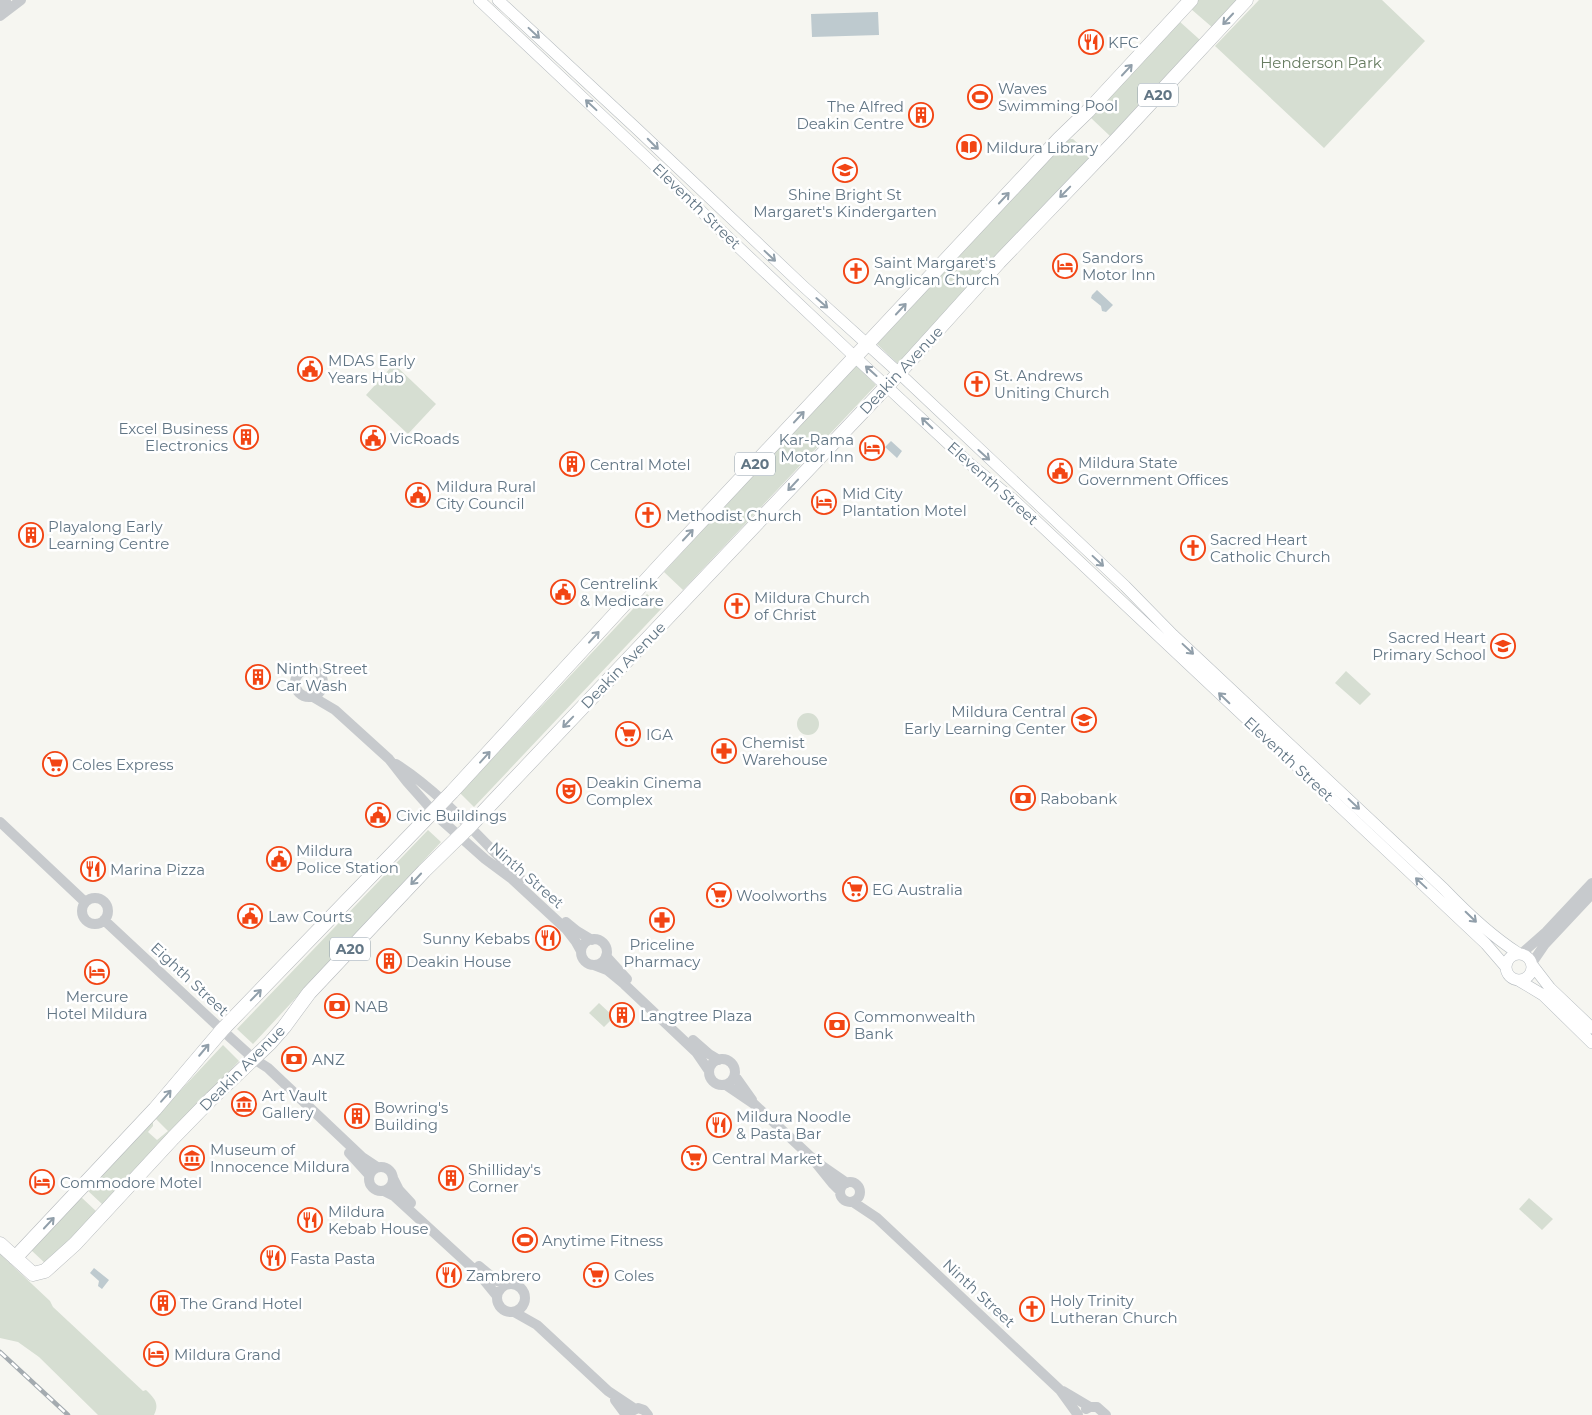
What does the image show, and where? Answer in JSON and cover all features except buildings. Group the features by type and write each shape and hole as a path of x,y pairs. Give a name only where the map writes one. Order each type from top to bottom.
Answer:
{"highway":[{"name":"A20","path":"0,1244 15,1258 155,1109 222,1030 438,806 866,344 1191,0"},
{"name":"Deakin Avenue","path":"15,1258 33,1274 46,1270 75,1244 173,1138 254,1059 284,1027 309,993 424,870 464,832 887,386 999,262 1118,138 1246,0"}],"main road":[{"name":"Eleventh Street","path":"479,0 969,463 1016,502 1489,934 1520,954"},
{"name":"Eleventh Street","path":"498,0 803,286 899,373 1118,580 1276,739 1486,944 1505,966"},
{"path":"1592,1028 1550,988 1528,957 1520,954 1511,956 1505,966 1509,976 1543,994 1592,1043"},
{"path":"1518,980 1527,978 1530,975 1532,964"}],"street":[{"path":"0,8 6,0"},
{"path":"0,16 21,0 26,0"},
{"path":"312,670 320,674 323,682 322,690 313,697 307,697 299,692 296,684 298,676 304,671 312,670"},
{"name":"Ninth Street","path":"323,682 335,710"},
{"name":"Ninth Street","path":"313,697 335,710 389,759 464,832 569,924 592,940"},
{"path":"0,822 85,902"},
{"name":"Ninth Street","path":"464,832 485,859 506,874 566,930 581,951"},
{"path":"1520,954 1546,932 1592,883"},
{"path":"1532,964 1545,944 1592,894"},
{"path":"96,897 104,901 108,908 107,917 97,924 86,920 83,917 82,909 85,902 96,897"},
{"name":"Eighth Street","path":"104,920 254,1059 268,1068 362,1157 377,1167"},
{"path":"594,965 602,962 607,950 603,943 592,940 585,943 581,951 585,961 594,965 607,970 696,1052 709,1071 712,1082 720,1086 726,1085 735,1076 735,1070 731,1063 724,1059 712,1064 709,1071"},
{"path":"606,956 628,980 694,1042 719,1060"},
{"name":"Eighth Street","path":"254,1059 264,1072 353,1156 369,1176"},
{"path":"735,1076 754,1104"},
{"path":"726,1085 754,1104 812,1158 840,1191 841,1196 845,1200 856,1199 860,1191 857,1185 848,1183 812,1158"},
{"path":"497,1296 479,1274 394,1196 371,1187 369,1176 373,1169 384,1167 390,1170 405,1197 497,1281 515,1284 522,1288 525,1302 537,1325"},
{"path":"384,1191 390,1187 394,1180"},
{"path":"840,1191 848,1183"},
{"name":"Ninth Street","path":"856,1199 1060,1390 1079,1415"},
{"path":"506,1284 500,1289 497,1296 497,1302 503,1310 514,1312 537,1325 630,1413 644,1410 648,1415"},
{"path":"514,1312 521,1308 525,1302"},
{"name":"Ninth Street","path":"1060,1390 1090,1407 1100,1409 1106,1415"},
{"path":"1079,1415 1090,1407"}],"green space":[{"path":"1198,0 1239,0 1213,28 1191,9"},
{"name":"Henderson Park","path":"1259,0 1382,0 1425,41 1324,148 1215,46"},
{"path":"1179,21 1199,41 1110,136 1091,118"},
{"path":"1068,139 1073,139 1090,155 1090,159 898,364 877,344"},
{"path":"394,364 436,404 408,434 366,395"},
{"path":"855,364 876,385 683,590 664,572"},
{"path":"647,594 662,608 474,807 460,793"},
{"path":"1346,671 1371,694 1360,705 1335,683"},
{"path":"808,713 816,716 819,724 816,732 808,735 800,732 797,724 800,716"},
{"path":"428,830 441,842 253,1044 237,1029"},
{"path":"599,1003 614,1017 604,1027 589,1013"},
{"path":"223,1045 239,1061 105,1204 102,1204 87,1190","holes":["156,1119 168,1131 157,1140 148,1132"]},
{"path":"81,1197 97,1212 47,1265 30,1249"},
{"path":"1529,1198 1553,1219 1542,1230 1519,1209"},
{"path":"0,1254 50,1301 53,1307 143,1391 146,1390 154,1398 156,1411 154,1415 98,1415 39,1357 18,1342 0,1338"}],"shaded area":[{"path":"878,12 879,35 812,37 811,14"},
{"path":"1097,290 1113,305 1106,312 1102,311 1101,306 1091,298"},
{"path":"891,441 902,451 897,458 885,447"},
{"path":"94,1268 109,1280 102,1289 98,1286 99,1281 90,1273"}],"railway":[{"path":"0,1352 68,1415"}],"place":[{"name":"KFC","path":"1091,42"},
{"name":"Waves Swimming Pool","path":"980,97"},
{"name":"The Alfred Deakin Centre","path":"921,115"},
{"name":"Mildura Library","path":"969,147"},
{"name":"Shine Bright St Margaret's Kindergarten","path":"845,170"},
{"name":"Sandors Motor Inn","path":"1065,266"},
{"name":"Saint Margaret's Anglican Church","path":"856,271"},
{"name":"MDAS Early Years Hub","path":"310,369"},
{"name":"St. Andrews Uniting Church","path":"977,384"},
{"name":"Excel Business Electronics","path":"246,437"},
{"name":"VicRoads","path":"373,438"},
{"name":"Kar-Rama Motor Inn","path":"872,448"},
{"name":"Central Motel","path":"572,464"},
{"name":"Mildura State Government Offices","path":"1060,471"},
{"name":"Mildura Rural City Council","path":"418,495"},
{"name":"Mid City Plantation Motel","path":"824,502"},
{"name":"Methodist Church","path":"648,515"},
{"name":"Playalong Early Learning Centre","path":"31,535"},
{"name":"Sacred Heart Catholic Church","path":"1193,548"},
{"name":"Centrelink & Medicare","path":"563,592"},
{"name":"Mildura Church of Christ","path":"737,606"},
{"name":"Sacred Heart Primary School","path":"1503,646"},
{"name":"Ninth Street Car Wash","path":"258,677"},
{"name":"Mildura Central Early Learning Center","path":"1084,720"},
{"name":"IGA","path":"628,734"},
{"name":"Chemist Warehouse","path":"724,751"},
{"name":"Coles Express","path":"55,764"},
{"name":"Deakin Cinema Complex","path":"569,791"},
{"name":"Rabobank","path":"1023,798"},
{"name":"Civic Buildings","path":"378,815"},
{"name":"Mildura Police Station","path":"279,859"},
{"name":"Marina Pizza","path":"93,869"},
{"name":"EG Australia","path":"855,889"},
{"name":"Woolworths","path":"719,895"},
{"name":"Law Courts","path":"250,916"},
{"name":"Priceline Pharmacy","path":"662,920"},
{"name":"Sunny Kebabs","path":"548,938"},
{"name":"Deakin House","path":"389,961"},
{"name":"Mercure Hotel Mildura","path":"97,972"},
{"name":"NAB","path":"337,1006"},
{"name":"Langtree Plaza","path":"622,1015"},
{"name":"Commonwealth Bank","path":"837,1025"},
{"name":"ANZ","path":"294,1059"},
{"name":"Art Vault Gallery","path":"244,1104"},
{"name":"Bowring's Building","path":"357,1116"},
{"name":"Mildura Noodle & Pasta Bar","path":"719,1125"},
{"name":"Museum of Innocence Mildura","path":"192,1158"},
{"name":"Central Market","path":"694,1158"},
{"name":"Shilliday's Corner","path":"451,1178"},
{"name":"Commodore Motel","path":"42,1182"},
{"name":"Mildura Kebab House","path":"310,1220"},
{"name":"Anytime Fitness","path":"525,1240"},
{"name":"Fasta Pasta","path":"273,1258"},
{"name":"Zambrero","path":"449,1275"},
{"name":"Coles","path":"596,1275"},
{"name":"The Grand Hotel","path":"163,1303"},
{"name":"Holy Trinity Lutheran Church","path":"1032,1309"},
{"name":"Mildura Grand","path":"156,1354"}]}
